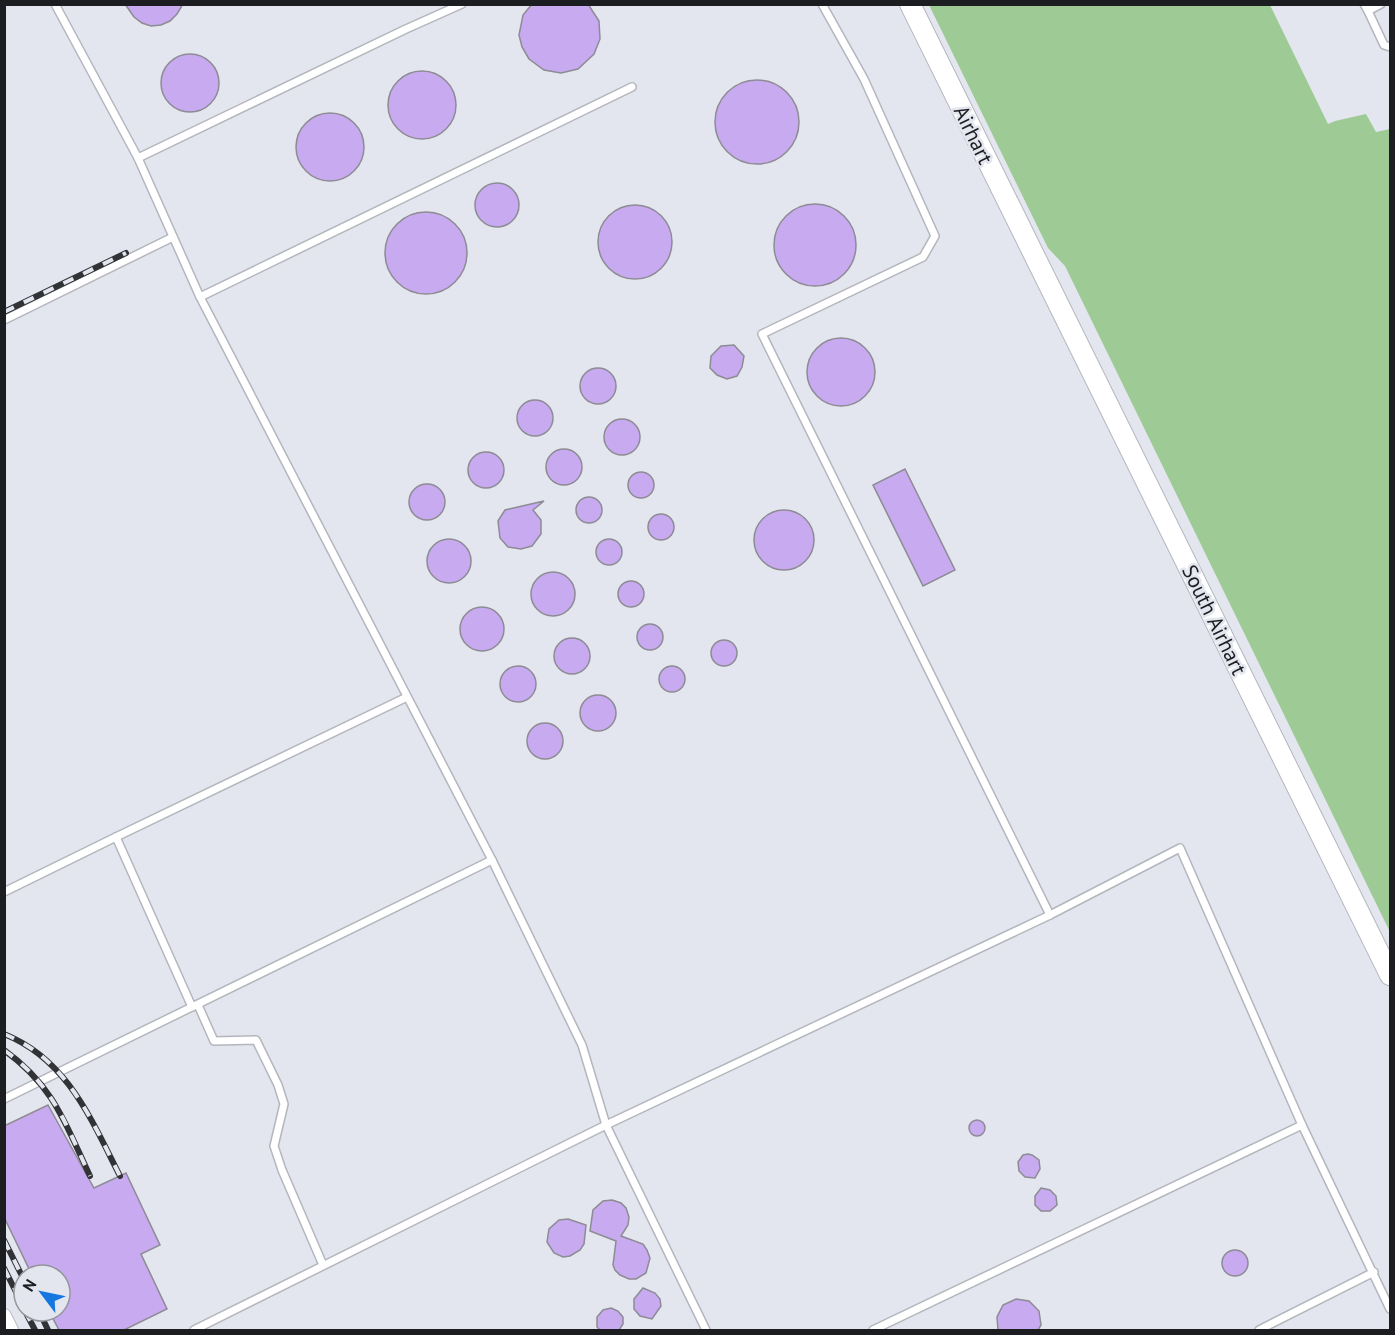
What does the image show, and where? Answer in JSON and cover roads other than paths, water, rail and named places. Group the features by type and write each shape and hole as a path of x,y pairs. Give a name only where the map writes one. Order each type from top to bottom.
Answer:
{"street":[{"name":"Airhart","path":"910,4 1037,265"},
{"name":"South Airhart","path":"1037,265 1390,975"},
{"path":"4,1316 11,1330"}],"lane":[{"path":"55,4 138,158 200,297 492,860 582,1045 606,1125 706,1330"},
{"path":"138,158 462,4"},
{"path":"822,4 864,79 935,236 923,257 762,334 1050,915"},
{"path":"1382,4 1366,8 1384,45 1390,47"},
{"path":"200,297 632,87"},
{"path":"4,320 173,237"},
{"path":"4,892 407,697"},
{"path":"116,837 195,1006 214,1041 256,1040 264,1054 284,1104 274,1146 323,1265"},
{"path":"194,1330 606,1125 1050,915 1180,848 1302,1125 1390,1309"},
{"path":"4,1099 492,860"},
{"path":"873,1330 1302,1125"},
{"path":"1259,1330 1374,1272"}],"railway":[{"path":"4,312 126,253"},
{"path":"4,1034 26,1045 61,1075 87,1113 120,1176"},
{"path":"4,1050 35,1077 47,1092 65,1122 90,1176"},
{"path":"4,1240 16,1263"},
{"path":"4,1268 12,1284"},
{"path":"31,1323 35,1330"},
{"path":"45,1323 48,1330"}]}
